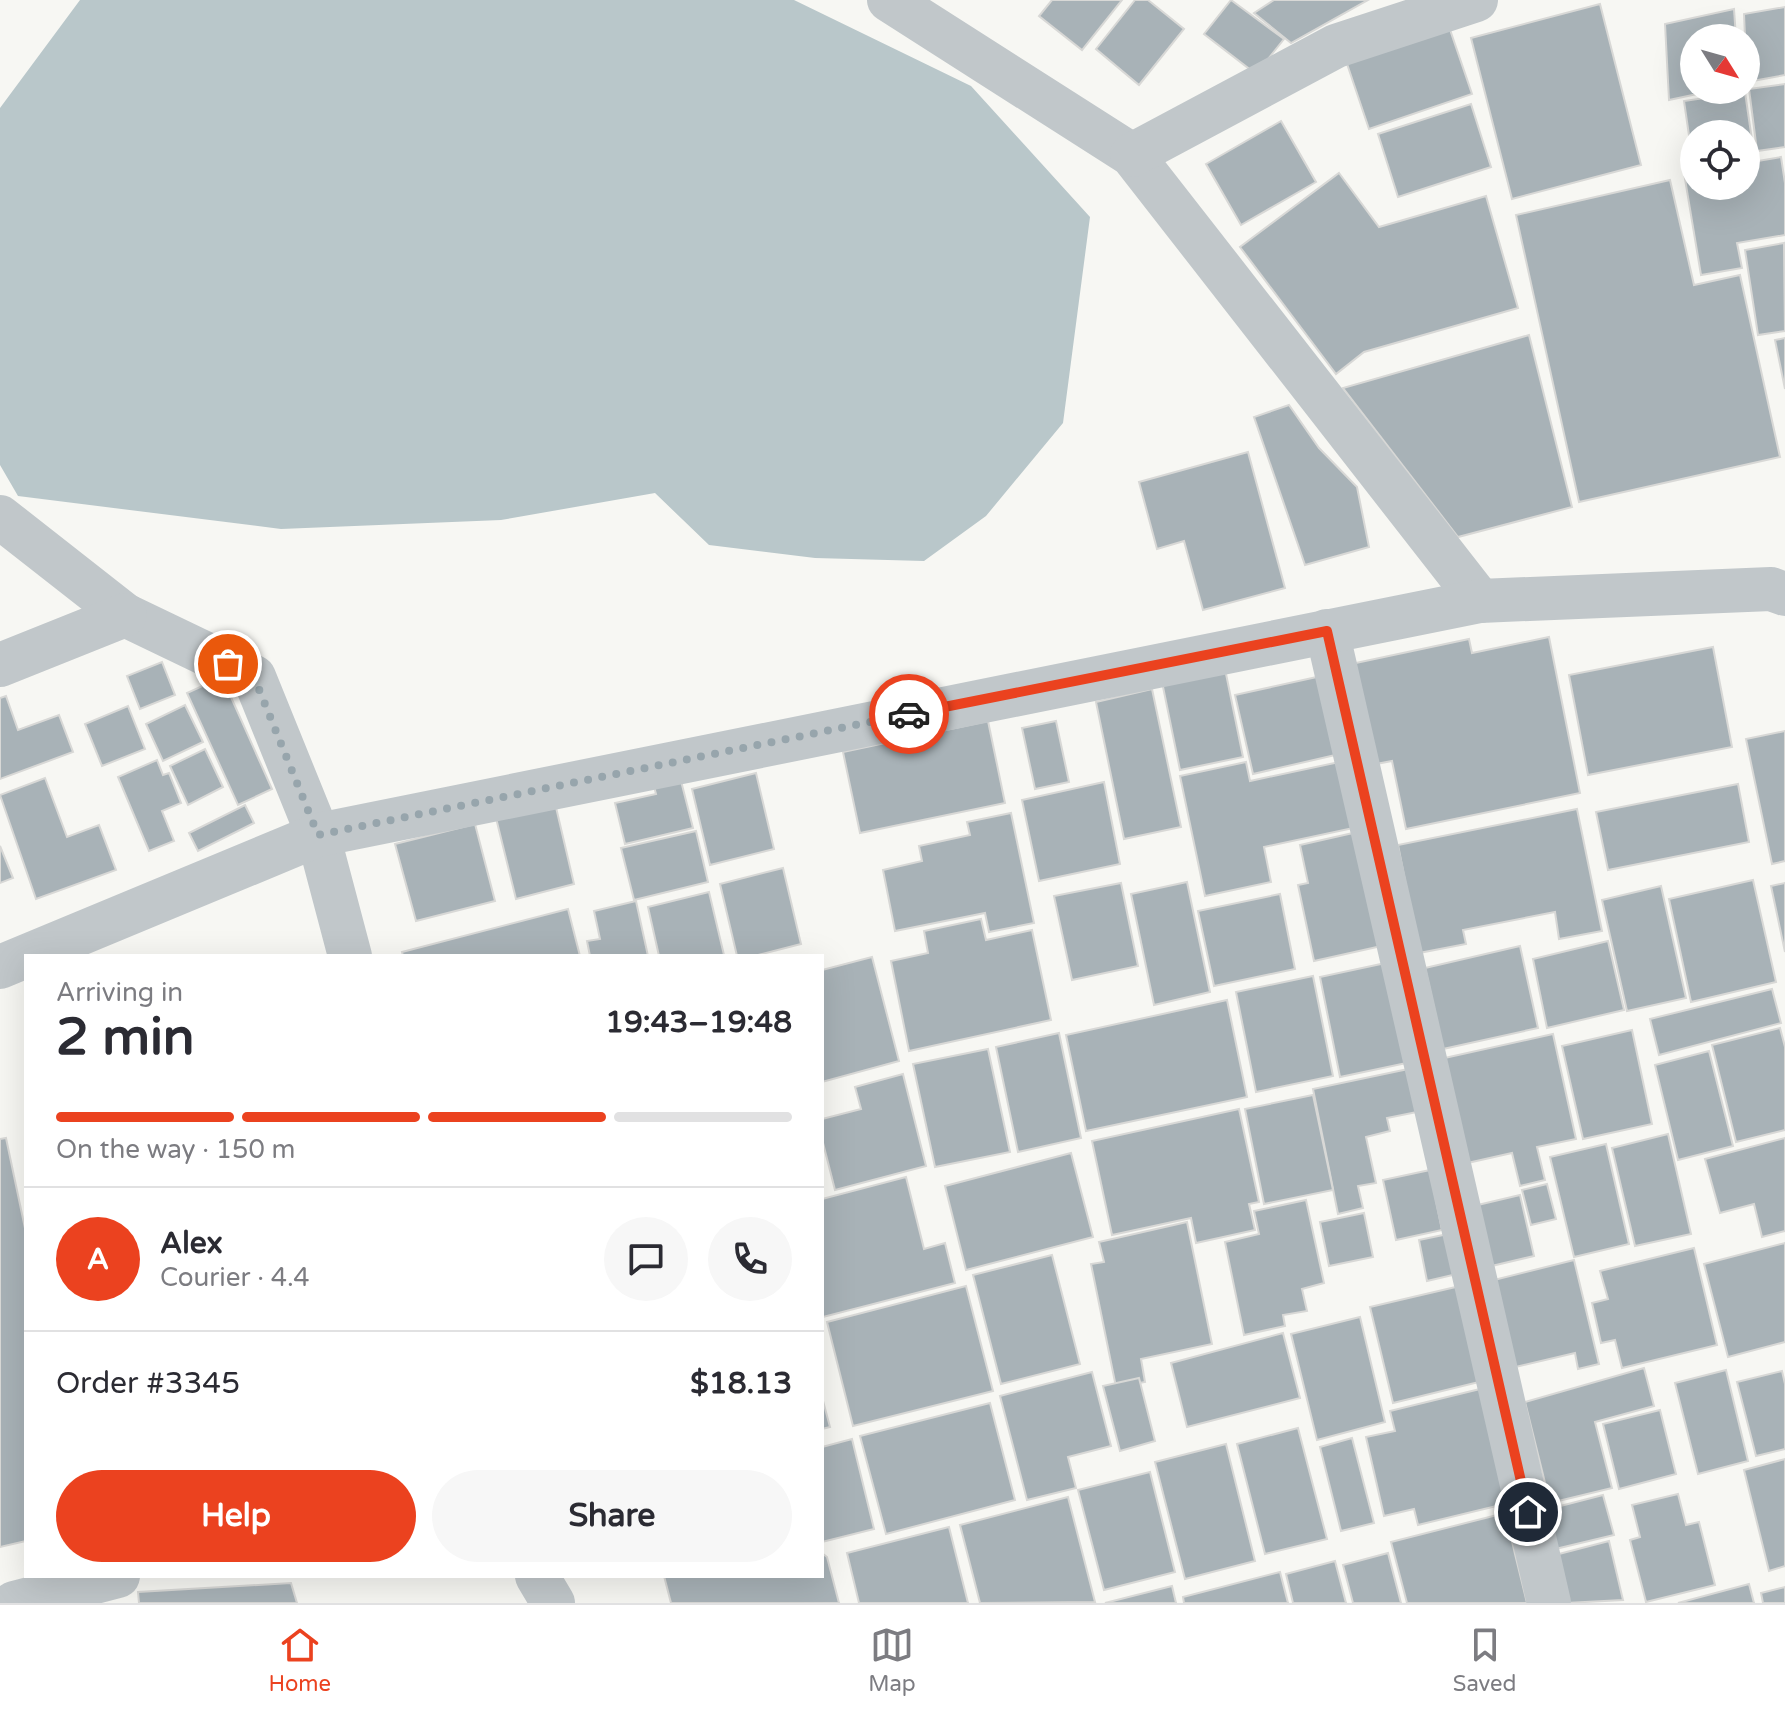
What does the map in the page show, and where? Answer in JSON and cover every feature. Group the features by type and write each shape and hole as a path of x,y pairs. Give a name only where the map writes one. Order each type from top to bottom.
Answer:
{"street":[{"path":"889,0 1132,155 1480,601"},
{"path":"1132,155 1336,46 1476,0"},
{"path":"0,517 125,615 254,677 318,835 349,954"},
{"path":"31,954 318,835 1480,601 1771,589 1785,594"},
{"path":"0,665 125,615"},
{"path":"1327,631 1549,1603"},
{"path":"0,967 24,957"},
{"path":"14,1603 110,1578"},
{"path":"538,1578 553,1603"}],"shaded area":[{"path":"80,0 794,0 971,86 1090,217 1063,423 986,516 924,561 815,558 709,545 655,493 501,520 281,529 18,496 0,465 0,108"}],"building":[{"path":"1052,0 1122,0 1082,50 1039,16"},
{"path":"1135,0 1148,0 1184,29 1139,85 1096,49"},
{"path":"1231,0 1284,39 1256,74 1204,34"},
{"path":"1274,0 1368,0 1291,43 1254,13"},
{"path":"1600,4 1641,165 1512,199 1471,38"},
{"path":"1785,7 1785,75 1760,80 1760,24 1744,24 1744,14"},
{"path":"1734,9 1735,24 1680,24 1680,98 1669,100 1665,24"},
{"path":"1445,15 1472,94 1369,129 1342,49"},
{"path":"1785,84 1785,147 1760,151 1760,120 1753,120 1751,104 1760,104 1760,87"},
{"path":"1471,104 1491,167 1398,197 1378,134"},
{"path":"1684,104 1747,104 1749,120 1687,120"},
{"path":"1281,121 1316,182 1241,225 1206,164"},
{"path":"1781,157 1785,183 1785,235 1737,243 1742,268 1701,275 1688,200 1760,200 1760,161"},
{"path":"1339,173 1379,227 1486,196 1518,308 1364,352 1336,374 1240,247"},
{"path":"1670,180 1694,285 1740,275 1780,457 1579,502 1516,215"},
{"path":"1784,243 1785,331 1758,335 1745,250"},
{"path":"1529,335 1572,507 1458,537 1343,388"},
{"path":"1785,338 1785,389 1775,340"},
{"path":"1289,405 1319,448 1357,487 1369,547 1305,565 1254,417"},
{"path":"1248,452 1285,588 1203,610 1184,541 1157,549 1139,482"},
{"path":"1549,637 1580,793 1406,829 1392,761 1371,765 1351,664 1469,639 1472,653"},
{"path":"1713,647 1732,747 1588,775 1569,675"},
{"path":"162,662 175,695 140,709 127,676"},
{"path":"1224,664 1243,757 1180,770 1161,677"},
{"path":"1326,675 1344,753 1253,774 1235,695"},
{"path":"222,677 272,789 238,805 187,693"},
{"path":"1152,689 1181,827 1124,839 1096,702"},
{"path":"6,696 18,730 59,715 73,752 0,779 0,698"},
{"path":"185,705 203,742 163,761 146,724"},
{"path":"128,706 145,749 102,766 85,724"},
{"path":"988,721 1005,803 860,833 843,752"},
{"path":"1056,721 1069,782 1035,789 1022,728"},
{"path":"1785,731 1785,861 1772,864 1746,739"},
{"path":"205,749 223,787 188,805 170,766"},
{"path":"157,760 163,775 169,773 181,803 162,811 174,841 149,851 118,777"},
{"path":"1344,761 1358,827 1264,847 1271,882 1205,896 1180,776 1246,762 1250,781"},
{"path":"679,773 693,828 625,844 615,803 656,794 652,779"},
{"path":"756,773 774,849 710,865 692,789"},
{"path":"45,778 67,837 99,825 116,870 36,899 0,795"},
{"path":"1104,782 1120,864 1039,881 1022,800"},
{"path":"1738,784 1749,842 1608,870 1596,812"},
{"path":"555,803 574,884 516,899 496,818"},
{"path":"245,805 254,823 198,851 189,833"},
{"path":"1577,809 1602,931 1559,939 1555,912 1463,930 1466,944 1419,953 1398,845"},
{"path":"1011,813 1034,923 989,932 985,913 895,931 883,870 922,861 919,846 970,835 967,822"},
{"path":"475,824 495,901 416,921 395,844"},
{"path":"696,831 708,882 634,900 621,848"},
{"path":"1353,833 1386,945 1314,961 1298,885 1308,883 1300,845"},
{"path":"0,846 13,878 0,883"},
{"path":"783,868 801,944 762,954 737,954 720,884"},
{"path":"1753,880 1776,982 1691,1002 1669,899"},
{"path":"1187,882 1210,992 1154,1005 1131,894"},
{"path":"1121,883 1138,966 1072,980 1054,896"},
{"path":"1785,883 1785,952 1771,886"},
{"path":"1661,886 1686,998 1627,1011 1602,900"},
{"path":"709,892 724,954 659,954 648,907"},
{"path":"1280,894 1295,969 1214,986 1198,911"},
{"path":"636,901 648,954 590,954 587,941 600,939 594,911"},
{"path":"568,909 579,954 402,954"},
{"path":"981,919 986,940 1032,930 1051,1020 909,1051 891,961 928,953 924,931"},
{"path":"1608,941 1624,1010 1547,1028 1533,959"},
{"path":"1520,946 1538,1028 1443,1049 1425,968"},
{"path":"872,957 899,1061 824,1081 824,969"},
{"path":"1395,961 1416,1061 1340,1077 1320,977"},
{"path":"1313,976 1333,1076 1256,1092 1236,992"},
{"path":"1772,989 1781,1023 1659,1055 1650,1019"},
{"path":"1227,1000 1247,1097 1086,1131 1066,1035"},
{"path":"1780,1028 1785,1047 1785,1130 1736,1142 1712,1045"},
{"path":"1632,1030 1652,1124 1583,1139 1562,1046"},
{"path":"1059,1033 1081,1138 1018,1152 996,1047"},
{"path":"1553,1034 1576,1139 1537,1147 1545,1180 1520,1186 1512,1153 1463,1164 1440,1059"},
{"path":"988,1049 1010,1152 935,1167 913,1064"},
{"path":"1709,1051 1733,1146 1678,1160 1655,1065"},
{"path":"1413,1068 1422,1111 1387,1118 1390,1131 1366,1137 1376,1183 1358,1186 1363,1208 1338,1214 1313,1089"},
{"path":"903,1074 926,1166 835,1190 824,1147 824,1118 861,1109 855,1087"},
{"path":"1313,1095 1333,1190 1264,1204 1245,1109"},
{"path":"1239,1109 1259,1202 1249,1204 1255,1230 1196,1243 1191,1218 1112,1235 1092,1141"},
{"path":"1668,1134 1691,1234 1635,1246 1612,1148"},
{"path":"6,1138 24,1224 24,1541 0,1547 0,1139"},
{"path":"1785,1138 1785,1231 1762,1237 1754,1204 1720,1213 1705,1159"},
{"path":"1606,1144 1629,1244 1574,1257 1550,1157"},
{"path":"1071,1153 1093,1237 966,1270 945,1186"},
{"path":"1430,1170 1442,1230 1396,1240 1383,1180"},
{"path":"906,1177 924,1249 945,1243 955,1283 824,1317 824,1198"},
{"path":"1547,1184 1556,1219 1531,1225 1522,1190"},
{"path":"1520,1195 1534,1256 1479,1269 1465,1208"},
{"path":"1306,1200 1324,1283 1302,1289 1307,1311 1283,1315 1285,1326 1244,1335 1225,1242 1259,1234 1254,1211"},
{"path":"1364,1213 1373,1257 1329,1266 1320,1222"},
{"path":"1187,1222 1212,1344 1141,1359 1145,1382 1116,1387 1091,1264 1104,1262 1099,1242"},
{"path":"1448,1234 1457,1274 1427,1281 1419,1240"},
{"path":"1785,1243 1785,1342 1728,1357 1704,1264"},
{"path":"1694,1248 1717,1345 1622,1368 1615,1340 1601,1343 1592,1303 1608,1299 1600,1271"},
{"path":"1052,1255 1080,1364 1001,1384 973,1275"},
{"path":"1574,1260 1599,1364 1578,1369 1575,1353 1503,1370 1482,1283"},
{"path":"966,1286 993,1391 853,1426 827,1322"},
{"path":"1460,1286 1483,1381 1393,1403 1370,1307"},
{"path":"1360,1317 1385,1422 1317,1440 1291,1334"},
{"path":"1283,1333 1300,1398 1187,1427 1171,1363"},
{"path":"1644,1368 1654,1406 1595,1422 1612,1488 1550,1503 1525,1402"},
{"path":"1726,1370 1748,1461 1698,1474 1675,1383"},
{"path":"1782,1371 1785,1384 1785,1449 1756,1456 1737,1382"},
{"path":"1092,1372 1111,1446 1068,1457 1076,1488 1027,1500 1000,1396"},
{"path":"1139,1378 1155,1441 1120,1451 1103,1386"},
{"path":"1480,1389 1509,1503 1418,1525 1414,1509 1384,1516 1366,1437 1395,1431 1390,1411"},
{"path":"990,1403 1015,1500 886,1534 860,1436"},
{"path":"824,1404 830,1427 824,1428"},
{"path":"1660,1410 1676,1474 1619,1489 1603,1424"},
{"path":"1298,1428 1327,1539 1265,1554 1237,1444"},
{"path":"1352,1438 1374,1523 1341,1531 1320,1447"},
{"path":"852,1439 874,1529 824,1542 824,1446"},
{"path":"1226,1444 1255,1561 1185,1579 1155,1462"},
{"path":"1785,1459 1785,1566 1769,1571 1744,1470"},
{"path":"1150,1472 1175,1572 1104,1590 1078,1490"},
{"path":"1678,1494 1686,1525 1699,1522 1715,1585 1646,1602 1630,1540 1640,1537 1632,1505"},
{"path":"1603,1495 1614,1535 1547,1551 1537,1512"},
{"path":"1068,1497 1095,1602 980,1603 960,1525"},
{"path":"1505,1513 1527,1603 1407,1603 1391,1542"},
{"path":"949,1527 968,1603 859,1603 847,1553"},
{"path":"1609,1541 1623,1600 1566,1603 1555,1555"},
{"path":"1388,1553 1401,1603 1353,1603 1343,1565"},
{"path":"824,1555 839,1603 671,1603 665,1578 824,1578"},
{"path":"1335,1561 1346,1603 1293,1603 1286,1574"},
{"path":"1280,1572 1288,1603 1184,1603 1183,1597"},
{"path":"291,1583 297,1603 139,1603 138,1592"},
{"path":"1749,1584 1754,1603 1678,1603"},
{"path":"1172,1586 1176,1603 1105,1603"},
{"path":"1785,1587 1785,1603 1763,1603 1761,1593"}],"way so far":[{"path":"228,664 254,677 318,835 909,714"}],"route":[{"path":"909,714 1327,631 1528,1512"}]}
